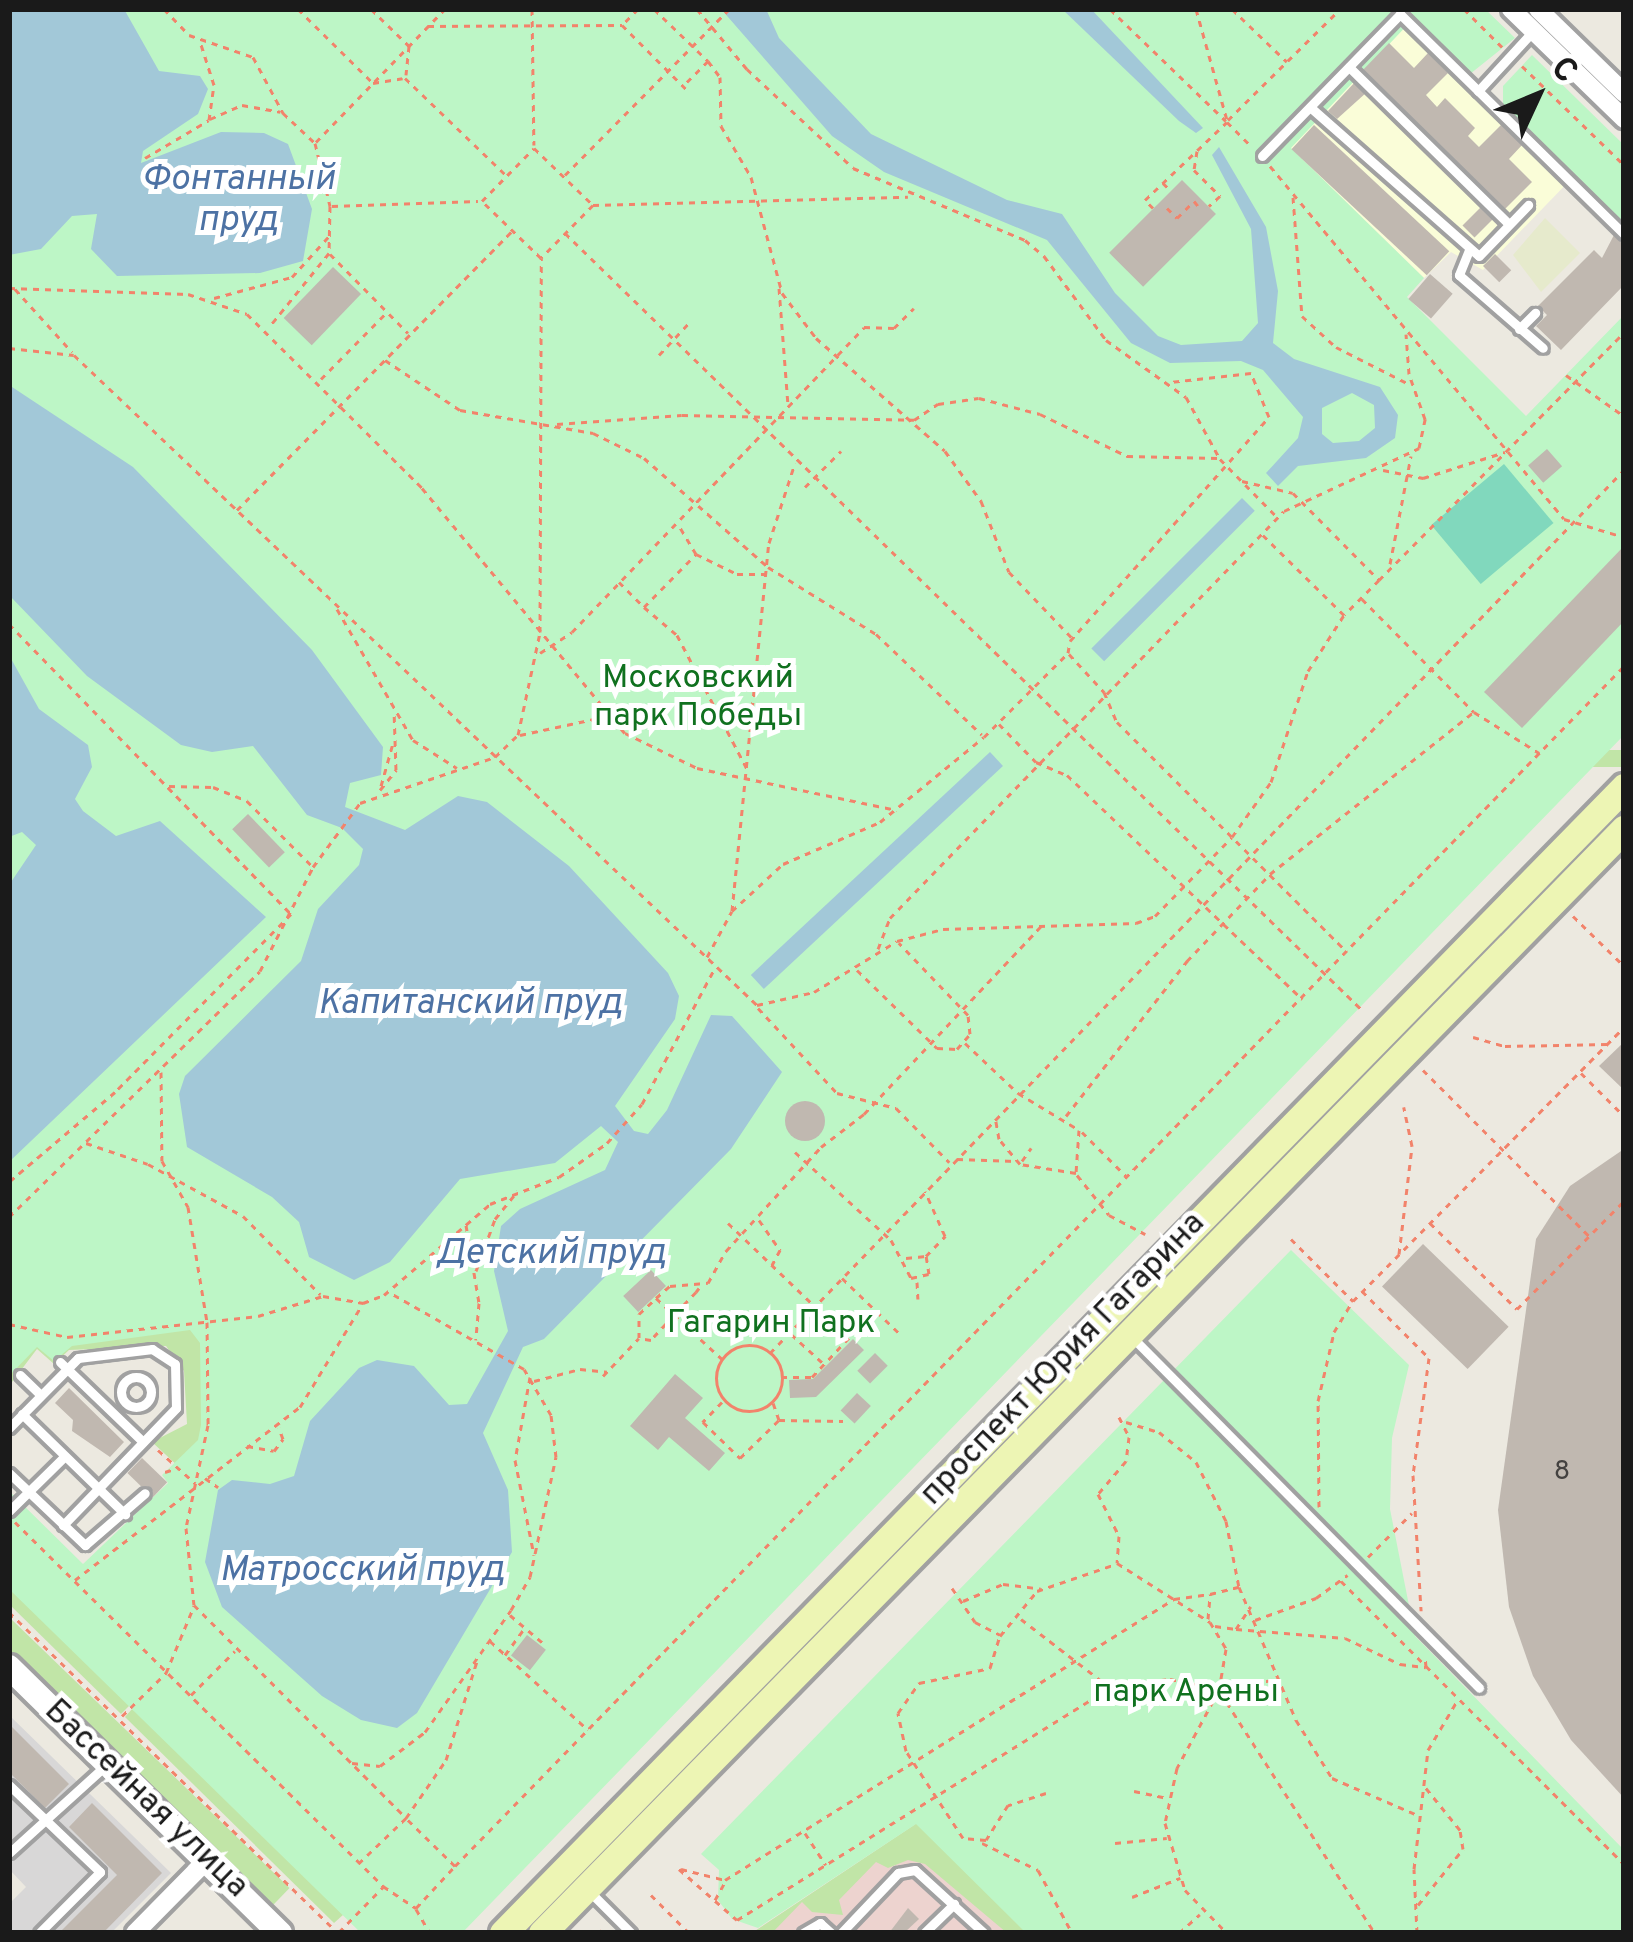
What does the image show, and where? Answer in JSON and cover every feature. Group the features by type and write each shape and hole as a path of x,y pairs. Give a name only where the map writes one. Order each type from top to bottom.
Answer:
{"main road":[{"name":"проспект Юрия Гагарина","path":"503,1933 1624,787"},
{"name":"проспект Юрия Гагарина","path":"542,1933 1624,829"}],"street":[{"path":"1511,9 1540,19 1624,93"},
{"path":"1540,19 1624,119"},
{"name":"Бассейная улица","path":"9,1667 280,1933"},
{"path":"135,1933 207,1860"}],"lane":[{"path":"1262,156 1400,14 1624,234"},
{"path":"1478,91 1540,19"},
{"path":"1349,67 1510,224"},
{"path":"1310,107 1479,256 1528,205"},
{"path":"1468,250 1459,275 1543,348"},
{"path":"1519,329 1535,313"},
{"path":"1129,1334 1478,1688"},
{"path":"133,1350 135,1378 151,1393 178,1394"},
{"path":"9,1428 63,1365 78,1358 133,1350 170,1358 178,1394 176,1408 63,1525"},
{"path":"63,1365 147,1442"},
{"path":"20,1375 40,1395"},
{"path":"126,1403 123,1386 135,1378"},
{"path":"126,1403 141,1406 151,1393"},
{"path":"115,1414 126,1403"},
{"path":"22,1414 125,1514"},
{"path":"9,1514 65,1456"},
{"path":"9,1473 91,1545 145,1493"},
{"path":"9,1853 49,1823 108,1762"},
{"path":"9,1785 100,1872 38,1933"},
{"path":"841,1933 907,1870 923,1874 984,1933"},
{"path":"586,1888 631,1933"},
{"path":"924,1933 955,1904"},
{"path":"803,1933 820,1922 831,1933"}],"path":[{"path":"164,9 200,39 258,62 283,113 315,143 330,206 329,253 268,328"},
{"path":"298,9 373,83"},
{"path":"371,9 409,46"},
{"path":"315,143 445,9"},
{"path":"532,9 534,148 593,205 758,205 908,197"},
{"path":"622,26 638,9"},
{"path":"654,9 720,77 721,126 746,164 779,287 788,405"},
{"path":"697,9 833,153 908,197 1025,240 1054,266 1106,340 1171,382 1196,410 1220,459 1278,517"},
{"path":"564,177 729,9"},
{"path":"1111,9 1262,156 1406,334 1573,520 1624,537"},
{"path":"1196,9 1227,122"},
{"path":"1232,9 1286,62"},
{"path":"1153,208 1144,200 1340,9"},
{"path":"1464,9 1624,165"},
{"path":"428,26 622,26 688,91"},
{"path":"200,39 214,85 209,120"},
{"path":"405,77 409,46"},
{"path":"683,86 707,62"},
{"path":"373,83 405,77"},
{"path":"405,77 506,176"},
{"path":"145,158 242,105 283,113"},
{"path":"330,206 482,201 534,148"},
{"path":"1196,149 1194,170 1220,196 1208,206"},
{"path":"1162,182 1171,191"},
{"path":"1293,196 1302,316 1336,347 1412,386"},
{"path":"482,201 541,258"},
{"path":"1167,208 1177,218 1194,201 1198,206"},
{"path":"9,1217 260,971 313,867 357,806 378,791 412,789 457,768 495,758 518,735 540,632 541,258 593,205"},
{"path":"237,511 512,231"},
{"path":"11,288 212,298 292,277 332,232"},
{"path":"565,233 1363,1011"},
{"path":"329,253 409,335"},
{"path":"779,287 836,356 914,420 981,501 1009,572 1072,638"},
{"path":"11,288 74,355 336,607 757,1005 768,1026 837,1093 896,1108 950,1163"},
{"path":"212,298 268,328 342,402 608,716 652,749 747,780 897,810"},
{"path":"538,654 552,647 620,582 864,327 894,328 914,308"},
{"path":"320,380 387,312"},
{"path":"658,355 688,324"},
{"path":"757,1005 788,1002 897,941 943,929 1136,923 1184,887 1232,837 1284,757 1308,671 1344,615 1624,332"},
{"path":"1390,568 1404,478 1426,427 1412,386 1406,334"},
{"path":"9,347 74,355"},
{"path":"385,360 460,410 553,425 617,442 698,500 768,566 876,634 983,736"},
{"path":"706,958 732,911 783,864 897,810 998,723 1068,653 1072,638 1266,426 1262,386 1243,372 1171,382"},
{"path":"1566,375 1624,416"},
{"path":"553,425 780,414 914,420 938,404 979,398 1040,414 1127,455 1220,459"},
{"path":"805,487 841,451"},
{"path":"1382,469 1404,478 1507,451"},
{"path":"876,953 890,918 1278,517 1300,502 1412,454"},
{"path":"732,911 768,566 796,460"},
{"path":"770,1353 1624,470"},
{"path":"1241,481 1300,502 1379,580"},
{"path":"677,522 696,554 737,574 767,574"},
{"path":"1262,533 1344,615"},
{"path":"644,607 696,554"},
{"path":"620,582 677,635 748,771"},
{"path":"1361,598 1474,712 1540,754"},
{"path":"336,607 413,740 457,768"},
{"path":"9,624 291,914"},
{"path":"1068,653 1104,692 1118,722 1347,952"},
{"path":"416,1908 1624,666"},
{"path":"378,791 393,741 394,709"},
{"path":"1066,1116 1221,922 1270,874 1474,712"},
{"path":"518,735 608,716"},
{"path":"998,723 1036,762 1067,775 1302,999"},
{"path":"167,786 213,787 247,801 313,867"},
{"path":"1569,912 1624,966"},
{"path":"9,1182 115,1092 291,914"},
{"path":"640,1338 651,1340 808,1164 1042,926"},
{"path":"897,941 962,1007 971,1024 965,1043"},
{"path":"9,1324 67,1337 284,1311 323,1296 363,1303 389,1292 466,1225 520,1190 560,1177 609,1140 633,1115 715,967"},
{"path":"856,968 929,1041 946,1050 965,1043"},
{"path":"1324,1531 1315,1476 1318,1401 1334,1333 1353,1300 1624,1027"},
{"path":"1473,1037 1505,1046 1607,1044"},
{"path":"965,1043 1018,1093 1066,1116 1127,1178"},
{"path":"1415,1063 1589,1236"},
{"path":"161,1070 158,1139 191,1219 207,1322 210,1396 185,1557 194,1605 455,1866"},
{"path":"1580,1072 1624,1116"},
{"path":"1399,1254 1412,1146 1404,1108"},
{"path":"995,1117 1018,1163"},
{"path":"1076,1173 1079,1130"},
{"path":"85,1143 172,1178 254,1222 323,1296"},
{"path":"1018,1163 1030,1148"},
{"path":"795,1152 884,1233 917,1280 918,1299"},
{"path":"956,1158 1076,1173 1104,1202 1109,1216 1145,1234"},
{"path":"475,1276 502,1206 520,1190"},
{"path":"904,1258 926,1256 945,1235 925,1190"},
{"path":"1430,1223 1517,1309 1624,1201"},
{"path":"758,1219 781,1250 772,1265"},
{"path":"728,1223 824,1315"},
{"path":"466,1225 475,1276 476,1342"},
{"path":"1291,1239 1353,1300"},
{"path":"926,1256 940,1270"},
{"path":"917,1280 932,1267"},
{"path":"925,1277 930,1284"},
{"path":"842,1278 901,1336"},
{"path":"532,1378 580,1369 605,1374 640,1338 639,1314 656,1298 670,1286 699,1288"},
{"path":"1362,1291 1429,1358 1414,1512 1426,1667"},
{"path":"352,1763 380,1766 406,1749 508,1614 535,1557 556,1448 532,1378 524,1369 389,1292"},
{"path":"656,1298 722,1359 724,1402 703,1422 740,1458 779,1420 843,1421"},
{"path":"74,1581 246,1445 278,1426 319,1384 363,1303"},
{"path":"781,1377 812,1377 875,1310"},
{"path":"790,1333 824,1364"},
{"path":"722,1359 743,1345 770,1353 781,1377 772,1401 754,1411 724,1402"},
{"path":"532,1378 515,1460 535,1557"},
{"path":"772,1401 779,1420"},
{"path":"1119,1417 1160,1432 1196,1462 1226,1522 1239,1587 1251,1606 1277,1679 1332,1778 1420,1816"},
{"path":"1117,1563 1118,1535 1098,1494 1126,1461 1124,1422"},
{"path":"246,1445 274,1451 283,1439 278,1426"},
{"path":"147,1442 197,1485"},
{"path":"165,1472 177,1468"},
{"path":"200,1473 218,1487"},
{"path":"1236,1630 1252,1618 1300,1606 1341,1581 1414,1512"},
{"path":"9,1514 359,1863 416,1908 430,1933"},
{"path":"964,1601 1003,1585 1042,1589 1117,1563"},
{"path":"1117,1563 1210,1622 1260,1636 1345,1638 1378,1657 1426,1667"},
{"path":"1341,1581 1624,1864"},
{"path":"715,1900 725,1880 1174,1599 1239,1587"},
{"path":"952,1588 975,1622 1000,1636"},
{"path":"1042,1589 1000,1636 984,1673 927,1680 904,1697 897,1730 931,1800 963,1838 1038,1870 1072,1933"},
{"path":"1210,1594 1210,1622 1226,1648 1219,1690 1167,1798 1167,1838 1180,1878 1201,1912 1227,1933"},
{"path":"119,1719 166,1673 194,1605"},
{"path":"9,1612 338,1933 383,1886"},
{"path":"508,1614 543,1643"},
{"path":"1019,1618 1080,1658 1110,1688"},
{"path":"505,1655 526,1628"},
{"path":"490,1641 589,1731"},
{"path":"190,1696 235,1651"},
{"path":"359,1863 406,1817 446,1760 478,1658"},
{"path":"725,1880 679,1869 737,1920 1110,1688 1171,1679 1219,1690 1277,1679"},
{"path":"1219,1690 1375,1933"},
{"path":"1417,1933 1420,1816 1428,1750 1458,1700"},
{"path":"1416,1907 1462,1849 1460,1830 1424,1786"},
{"path":"1134,1791 1167,1798"},
{"path":"980,1843 1008,1805 1046,1793"},
{"path":"804,1832 826,1865"},
{"path":"1115,1843 1167,1838"},
{"path":"1132,1897 1180,1878"},
{"path":"651,1895 689,1933"},
{"path":"1179,1933 1201,1912"}],"shaded area":[{"path":"1413,18 1575,175 1483,270 1451,252 1424,278 1290,148"},
{"path":"1545,218 1580,253 1541,292 1513,255"},
{"path":"9,1715 171,1873 111,1933 9,1933 9,1904 26,1887 9,1869"},
{"path":"917,1824 1026,1933 752,1933"}],"green space":[{"name":"Московский парк Победы","path":"9,9 1485,9 1515,38 1470,74 1413,19 1291,148 1424,278 1407,297 1526,416 1624,315 1624,735 462,1933 361,1933 9,1589 9,1491 83,1564 168,1483 162,1475 198,1440 201,1425 200,1343 190,1330 72,1346 54,1361 37,1347 9,1376"},
{"path":"1532,55 1624,145 1624,224 1503,105 1503,86"},
{"path":"1504,464 1553,523 1481,584 1431,525"},
{"path":"1296,750 1624,750 1624,767 1296,767"},
{"name":"парк Арены","path":"1291,1250 1409,1365 1392,1438 1390,1509 1415,1636 1624,1850 1624,1933 1026,1933 916,1824 758,1928 732,1919 718,1900 719,1870 701,1854"},
{"path":"9,1329 200,1331 204,1408 193,1480 152,1442 187,1424 184,1371 166,1346 69,1350 54,1364 37,1349 9,1386"},
{"path":"9,1524 161,1674 121,1714 9,1604"},
{"path":"9,1617 290,1888 273,1905 9,1650"},
{"path":"132,1709 372,1889 334,1923 125,1717"},
{"path":"935,1811 1159,1933 1007,1933 925,1864 908,1860 888,1868 876,1862 839,1900 843,1915 812,1912 802,1902 772,1933 752,1933"}],"water":[{"name":"Фонтанный пруд","path":"9,9 124,9 159,71 200,76 208,89 198,114 143,151 141,163 221,132 264,133 288,144 312,209 303,261 260,273 117,276 91,249 97,214 72,216 41,249 9,255"},
{"path":"721,9 766,9 779,38 871,134 1007,200 1062,214 1115,293 1158,336 1181,345 1242,341 1258,323 1251,229 1212,155 1219,147 1266,227 1278,291 1273,343 1294,359 1380,387 1398,415 1395,438 1366,458 1298,466 1278,486 1266,473 1298,438 1303,417 1263,370 1241,361 1170,363 1131,343 1047,240 884,172 832,136","holes":["1352,393 1374,405 1375,428 1359,441 1333,443 1322,434 1322,408"]},
{"path":"1062,9 1091,9 1203,128 1196,133 1179,121"},
{"path":"9,385 133,467 312,650 383,747 381,775 350,783 345,807 405,830 458,796 487,802 569,866 668,973 679,996 675,1019 615,1106 634,1131 648,1134 667,1110 711,1015 732,1016 782,1072 731,1149 544,1339 523,1347 483,1433 508,1490 512,1552 417,1713 397,1728 361,1720 322,1696 222,1607 205,1562 218,1490 232,1480 270,1484 294,1476 310,1421 359,1368 377,1360 414,1366 449,1405 467,1404 508,1331 494,1271 501,1226 520,1209 605,1170 618,1142 601,1126 555,1163 460,1179 390,1262 354,1280 309,1257 299,1222 272,1197 187,1147 179,1094 185,1076 301,961 318,909 359,865 363,849 342,828 307,815 253,746 212,752 181,745 87,676 9,595"},
{"path":"1242,498 1255,511 1104,661 1091,649"},
{"path":"9,655 39,709 88,745 92,767 75,799 83,811 116,836 160,821 266,917 9,1162 9,885 36,845 22,832 9,837"},
{"path":"990,752 1003,766 764,989 751,975"}],"building":[{"path":"1389,43 1414,68 1428,53 1448,73 1426,95 1437,107 1445,98 1475,128 1468,136 1479,147 1502,124 1523,144 1509,159 1532,182 1505,209 1361,72"},
{"path":"1356,81 1367,92 1337,119 1328,111"},
{"path":"1314,125 1449,251 1427,275 1291,149"},
{"path":"1182,180 1216,214 1143,287 1109,253"},
{"path":"1483,205 1495,217 1475,238 1462,226"},
{"path":"1614,235 1624,245 1624,285 1561,350 1536,326 1547,315 1538,306 1594,250 1602,258"},
{"path":"1495,254 1511,270 1499,282 1483,266"},
{"path":"333,267 361,294 312,345 284,318"},
{"path":"1430,274 1453,294 1431,319 1408,299"},
{"path":"1547,449 1562,466 1543,483 1528,465"},
{"path":"1624,546 1624,621 1522,728 1484,692"},
{"path":"248,814 285,852 269,867 232,829"},
{"path":"1624,1042 1624,1090 1599,1066"},
{"path":"805,1101 819,1107 825,1121 819,1135 805,1141 791,1135 785,1121 791,1107"},
{"path":"1624,1149 1624,1798 1571,1740 1533,1676 1509,1607 1498,1510 1536,1239 1570,1186"},
{"path":"1423,1244 1509,1327 1468,1369 1382,1286"},
{"path":"651,1270 666,1286 638,1312 623,1296"},
{"path":"853,1339 864,1350 816,1397 790,1398 789,1380 813,1379"},
{"path":"875,1353 888,1366 870,1383 857,1371"},
{"path":"675,1374 703,1398 685,1418 725,1453 709,1471 669,1437 658,1450 630,1426"},
{"path":"69,1388 124,1442 110,1457 72,1431 73,1420 55,1403"},
{"path":"857,1393 871,1406 855,1424 841,1411"},
{"path":"142,1458 167,1482 153,1497 127,1473"},
{"path":"527,1635 546,1650 530,1670 511,1655"},
{"path":"9,1724 69,1784 45,1808 9,1772"},
{"path":"92,1803 162,1873 103,1933 59,1933 117,1875 69,1827"},
{"path":"908,1908 919,1919 904,1933 889,1933"}],"water label":[{"name":"Капитанский пруд","path":"470,1005"},
{"name":"Детский пруд","path":"551,1255"},
{"name":"Матросский пруд","path":"362,1572"}],"park label":[{"name":"Гагарин Парк","path":"771,1325"}]}
